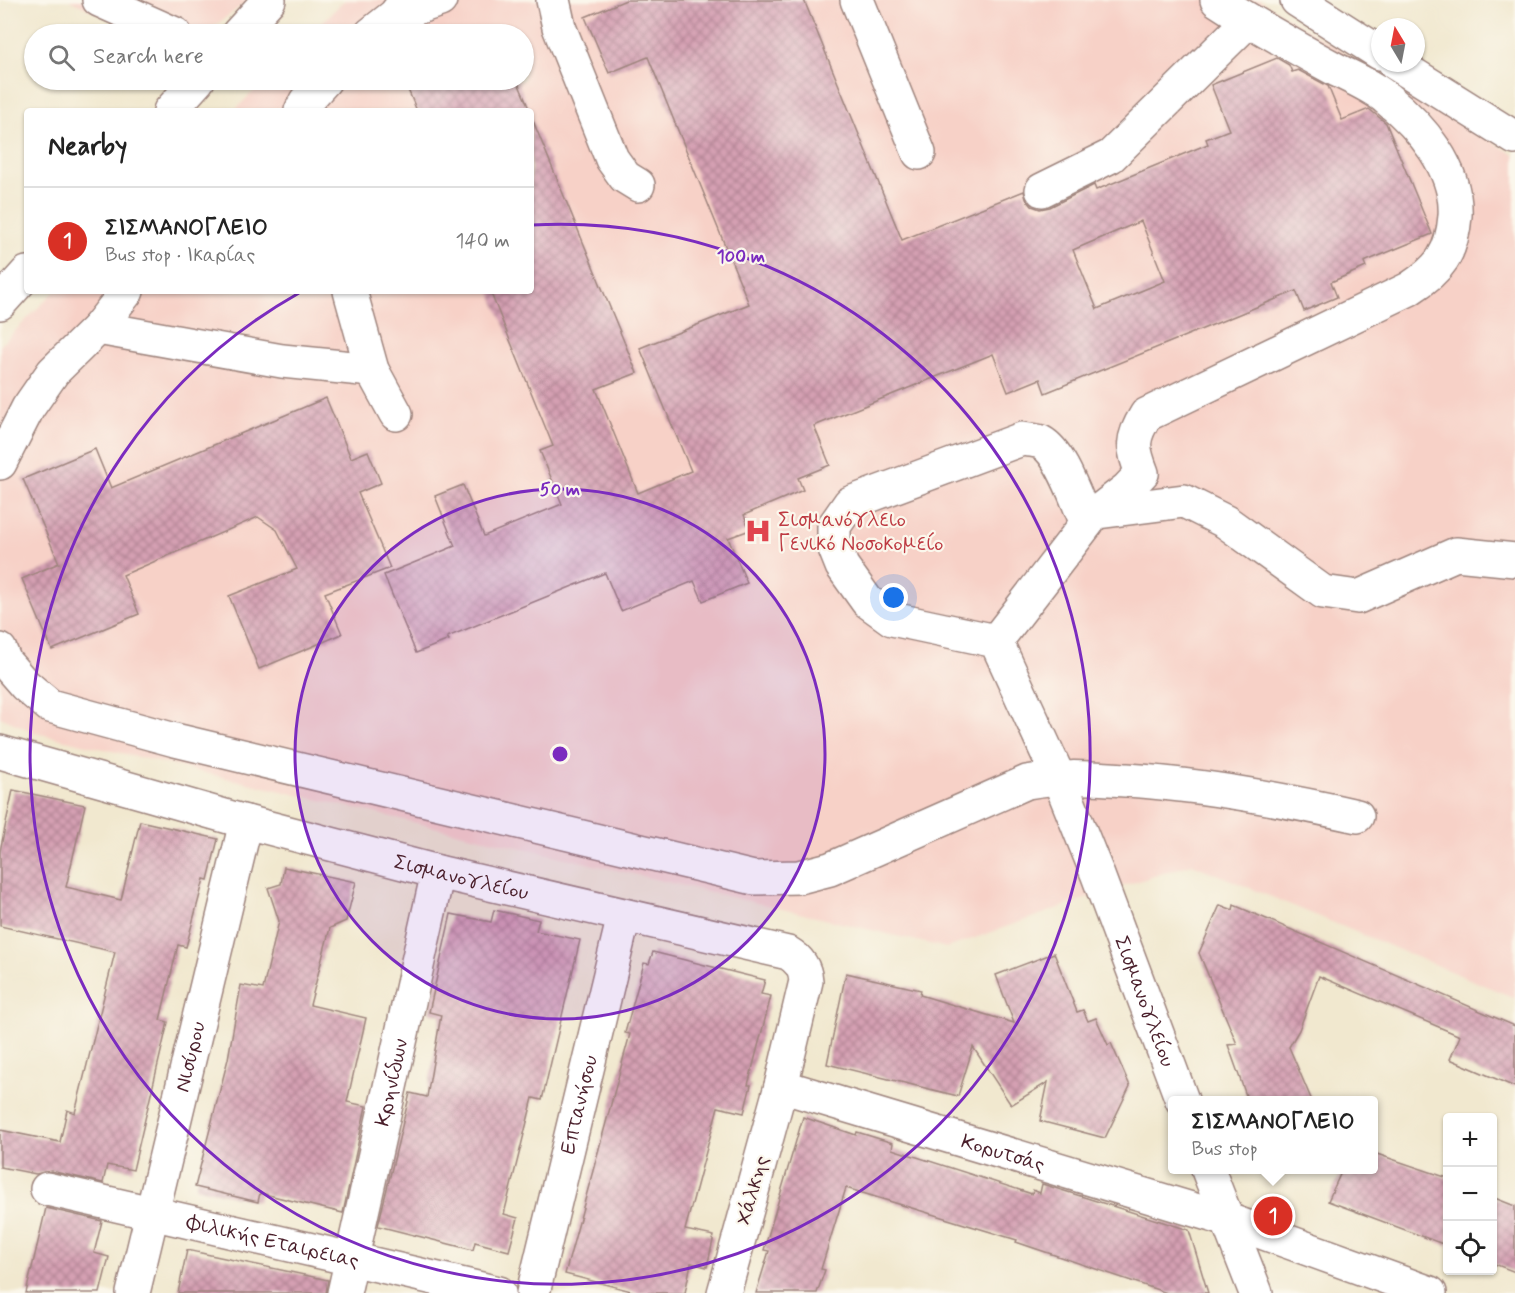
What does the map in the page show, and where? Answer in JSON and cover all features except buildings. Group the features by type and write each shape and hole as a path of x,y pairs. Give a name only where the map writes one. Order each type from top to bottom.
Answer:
{"street":[{"path":"99,0 153,24"},
{"path":"120,0 156,24"},
{"path":"247,24 269,0"},
{"path":"391,16 440,0"},
{"path":"554,0 559,27 612,159 626,177 638,185"},
{"path":"857,0 919,153"},
{"path":"1093,517 1049,448 1039,442 1022,439 850,503 841,512 834,526 834,546 842,566 867,601 892,619 996,642 1093,517 1127,489 1142,472 1133,450 1136,432 1146,415 1409,289 1426,278 1446,256 1454,236 1456,202 1439,154 1409,118 1385,97 1248,21 1216,0"},
{"path":"1297,0 1371,47"},
{"path":"1042,190 1111,156 1248,21"},
{"path":"1409,72 1515,138"},
{"path":"173,108 189,90"},
{"path":"302,108 316,90"},
{"path":"0,303 24,276"},
{"path":"0,463 28,408 54,372 98,328 125,294"},
{"path":"351,294 372,370 396,414"},
{"path":"98,328 282,361 372,370"},
{"path":"1093,517 1184,501 1226,522 1323,592 1358,597 1456,554 1515,560"},
{"name":"Σισμανογλείου","path":"996,642 1058,776 1180,1096"},
{"path":"0,650 5,662 25,685 50,706 175,740 754,878 799,877 830,869 1027,782 1058,776 1167,783 1273,797 1357,816"},
{"name":"Σισμανογλείου","path":"0,752 246,822 438,872 788,953 802,965 806,981 781,1086"},
{"name":"Νισύρου","path":"133,1293 246,822"},
{"name":"Κρηνίδων","path":"344,1293 438,872"},
{"name":"Επτανήσου","path":"533,1293 624,916"},
{"name":"Κορυτσάς","path":"781,1086 1228,1220 1430,1293"},
{"name":"Χάλκης","path":"723,1293 781,1086"},
{"path":"1210,1174 1256,1293"},
{"name":"Φιλικής Εταιρειας","path":"47,1189 351,1257 499,1293"}],"shaded area":[{"path":"69,0 249,0 217,24 121,24"},
{"name":"Σισμανόγλειο Γενικό Νοσοκομείο","path":"345,0 1259,0 1371,68 1371,72 1378,72 1515,155 1515,998 1192,864 1104,892 947,948 36,733 0,717 0,346 52,294 534,294 534,108 237,108 255,90 534,90 534,24 320,24"}],"place":[{"name":"Σισμανόγλειο Γενικό Νοσοκομείο","path":"758,531"},
{"name":"ΣΙΣΜΑΝΟΓΛΕΙΟ","path":"1273,1216"}]}
